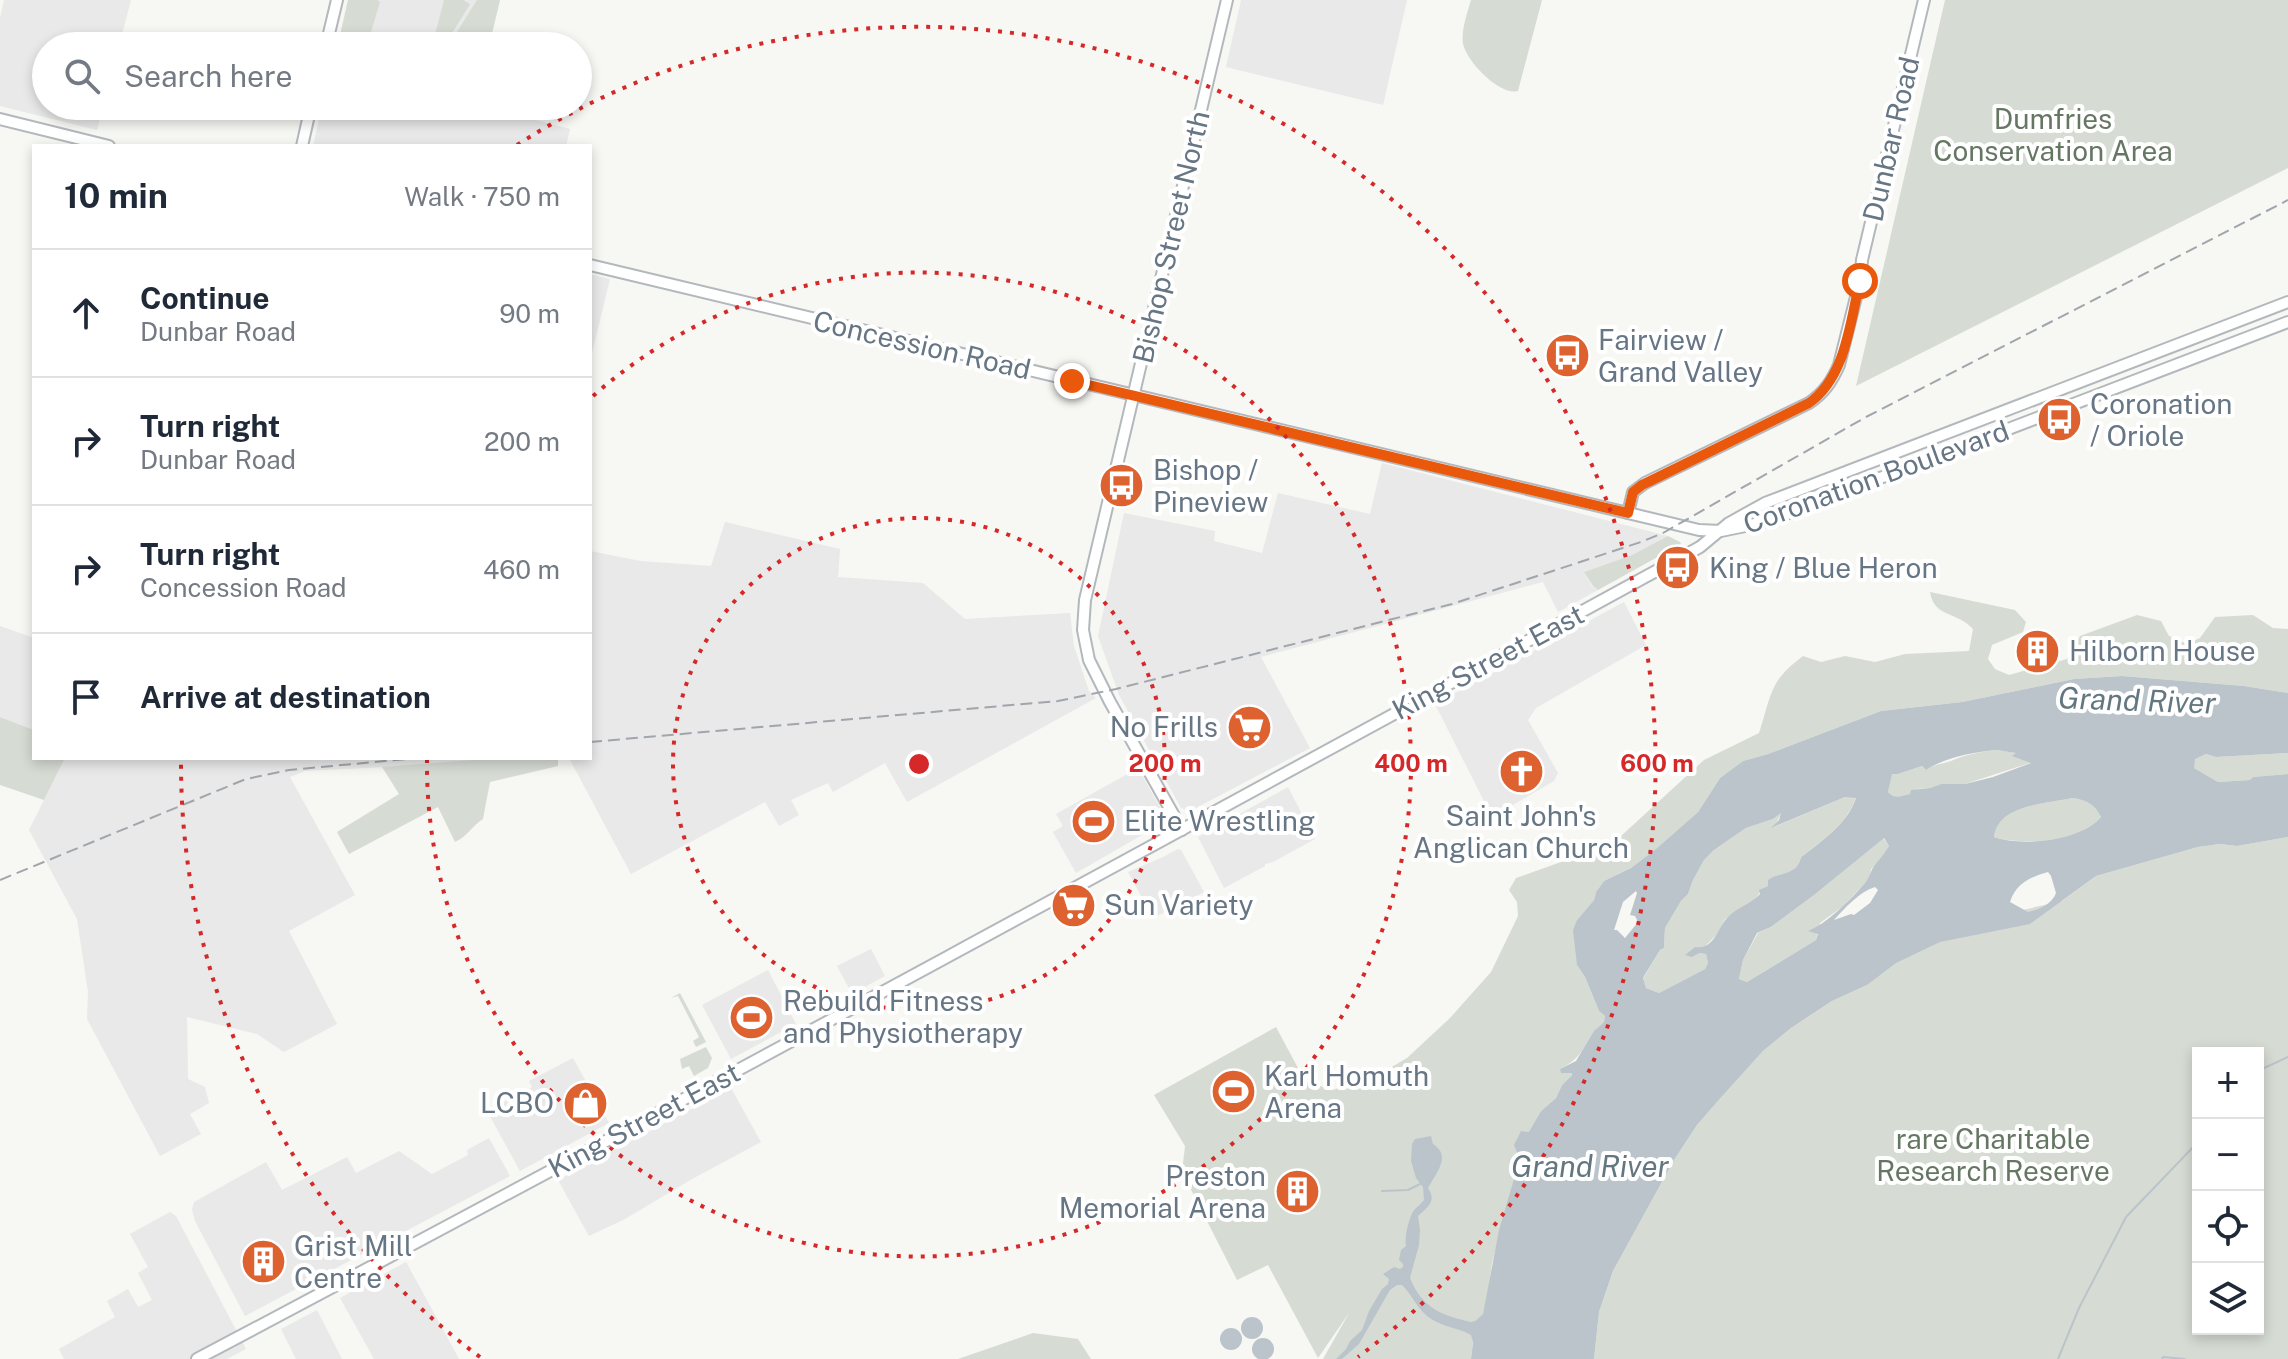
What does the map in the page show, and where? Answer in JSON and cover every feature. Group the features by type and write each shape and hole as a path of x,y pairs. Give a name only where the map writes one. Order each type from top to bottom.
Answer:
{"main road":[{"path":"329,32 337,0"},
{"name":"Bishop Street North","path":"1182,830 1089,660 1082,622 1227,0"},
{"name":"Dunbar Road","path":"1628,513 1633,492 1645,483 1809,403 1827,388 1834,376 1860,281 1862,260 1924,0"},
{"path":"0,119 101,144"},
{"path":"302,144 308,120"},
{"name":"Concession Road","path":"592,265 1699,530 1721,531"},
{"name":"Coronation Boulevard","path":"1721,531 1729,523 1765,503 2288,302"},
{"name":"Coronation Boulevard","path":"1721,531 1765,522 2288,322"},
{"path":"1839,476 1845,490"},
{"name":"King Street East","path":"197,1359 1182,830 1687,554 1721,531"}],"shaded area":[{"path":"4,0 131,0 123,32 32,32 32,114 0,106 0,18"},
{"path":"348,0 500,0 492,32 340,32"},
{"path":"1241,0 1407,0 1383,105 1226,67"},
{"path":"57,120 100,120 97,130"},
{"path":"319,120 536,120 570,129 566,144 313,144"},
{"path":"592,274 610,279 592,353"},
{"path":"1382,463 1668,536 1632,555 1584,572 1598,590 1558,612 1543,582 1261,657 1310,748 1190,811 1181,808 1119,695 1098,636 1124,513 1215,531 1214,541 1262,553 1278,493 1370,514"},
{"path":"725,522 840,549 838,577 923,583 965,619 1070,613 1074,646 1089,691 1096,698 907,802 885,763 833,792 828,783 791,800 799,815 779,826 765,802 631,874 570,760 592,760 592,551 640,561 711,566"},
{"path":"1624,602 1646,645 1536,708 1528,720 1558,773 1554,781 1492,817 1435,704"},
{"path":"0,626 32,637 32,729 0,717"},
{"path":"64,760 478,760 305,771 290,777 355,895 289,931 337,1024 284,1052 257,1034 187,1017 188,1079 205,1087 209,1103 190,1114 201,1134 160,1156 87,1019 88,992 77,919 29,830"},
{"path":"1138,768 1162,811 1163,823 1076,873 1053,832 1063,826 1056,814"},
{"path":"1288,787 1315,839 1224,888 1198,837"},
{"path":"1178,849 1204,892 1153,918 1128,872"},
{"path":"871,949 885,976 852,994 837,966"},
{"path":"768,970 796,1024 731,1059 702,1005"},
{"path":"573,1058 609,1123 520,1171 487,1111 532,1087 529,1081"},
{"path":"731,1088 761,1142 589,1236 558,1180"},
{"path":"489,1138 510,1176 245,1316 195,1221 194,1202 266,1162 282,1190 347,1157 356,1173 399,1151 432,1174 468,1155 467,1150"},
{"path":"170,1212 176,1216 246,1349 227,1359 64,1359 59,1349 115,1317 107,1301 128,1289 138,1307 152,1300 138,1273 148,1267 130,1234"},
{"path":"406,1262 459,1359 374,1359 340,1298"},
{"path":"317,1310 342,1359 296,1359 281,1329"}],"green space":[{"path":"348,0 380,2 371,32 341,32"},
{"path":"444,0 463,0 470,4 453,32 436,32"},
{"path":"477,0 500,0 492,32 457,32"},
{"path":"1471,0 1542,0 1518,91 1494,83 1477,68 1466,51 1463,33"},
{"name":"Dumfries Conservation Area","path":"1945,0 2288,0 2288,168 1856,386"},
{"path":"1668,536 1681,544 1598,590 1584,572 1632,555"},
{"path":"1930,592 2015,610 2026,622 2023,632 1992,645 1988,659 1995,669 2009,675 2067,659 2080,636 2137,615 2161,621 2169,636 2187,644 2200,638 2215,617 2253,615 2273,628 2288,629 2288,693 2244,686 2122,676 2074,679 1962,702 1881,711 1743,761 1720,778 1698,812 1657,848 1631,868 1604,881 1594,900 1577,920 1577,965 1599,1011 1605,1016 1604,1022 1581,1053 1560,1069 1572,1075 1562,1085 1556,1098 1541,1111 1518,1155 1492,1263 1487,1301 1483,1314 1475,1321 1471,1359 1323,1359 1349,1313 1318,1358 1268,1265 1237,1280 1182,1172 1185,1146 1154,1095 1276,1027 1305,1081 1333,1090 1390,1068 1407,1058 1450,1018 1491,972 1518,916 1517,902 1509,890 1516,878 1561,862 1591,859 1621,836 1704,760 1759,733 1777,682 1803,656 1821,662 1845,656 1875,662 1905,654 1969,651 1973,629 1936,606"},
{"path":"0,717 32,729 32,760 64,760 44,800 0,785"},
{"path":"1997,750 2017,753 2015,755 2033,762 1965,784 1941,784 1917,789 1897,798 1888,792 1891,774 1922,766 1926,770 1968,755"},
{"path":"2288,753 2288,774 2253,777 2251,780 2218,782 2194,768 2194,759 2206,754 2216,757"},
{"path":"473,760 558,760 558,766 490,782 483,819 455,842 438,807 349,854 337,832 399,794 382,767"},
{"path":"1845,797 1856,797 1847,815 1833,831 1801,857 1794,870 1780,875 1762,889 1754,901 1725,919 1718,933 1699,953 1706,954 1708,963 1705,969 1659,993 1646,988 1643,979 1664,948 1665,928 1688,894 1704,860 1714,850 1746,828 1773,819 1782,812 1774,827"},
{"path":"2072,798 2090,803 2101,817 2080,832 2051,840 2020,841 1994,837 1997,826 2013,812"},
{"name":"rare Charitable Research Reserve","path":"2288,837 2288,1359 1594,1359 1599,1312 1613,1271 1674,1160 1697,1125 1763,1051 1832,1001 1867,985 1922,933 2062,901 2096,876 2198,847 2220,844 2237,846"},
{"path":"1883,838 1889,846 1871,869 1869,879 1842,907 1820,923 1816,940 1747,982 1739,979 1743,960 1758,933 1814,895"},
{"path":"680,993 706,1042 696,1047 693,1041 699,1037 678,996 671,998"},
{"path":"706,1047 712,1058 708,1068 694,1076 689,1066 682,1069 680,1059"},
{"path":"1033,1333 1078,1339 1091,1359 958,1359"}],"water":[{"name":"Grand River","path":"2122,676 2244,686 2288,693 2288,753 2216,757 2206,754 2195,759 2194,768 2218,782 2288,774 2288,837 2237,846 2220,844 2198,847 2096,876 2030,924 1940,942 1896,963 1867,985 1832,1001 1791,1028 1763,1051 1717,1102 1674,1160 1613,1271 1599,1312 1594,1359 1471,1359 1471,1335 1432,1320 1402,1285 1397,1285 1390,1290 1359,1344 1342,1359 1336,1359 1362,1330 1369,1311 1388,1284 1389,1279 1383,1274 1394,1267 1403,1267 1399,1260 1401,1250 1406,1246 1409,1222 1414,1210 1424,1200 1423,1187 1416,1178 1411,1161 1415,1139 1431,1136 1442,1159 1428,1188 1432,1197 1430,1204 1418,1216 1419,1245 1410,1278 1420,1297 1442,1313 1471,1322 1483,1314 1499,1230 1516,1172 1518,1155 1514,1145 1521,1131 1529,1132 1541,1111 1556,1098 1562,1085 1572,1075 1561,1073 1560,1069 1576,1061 1594,1031 1604,1022 1605,1016 1599,1011 1577,965 1573,930 1604,881 1631,868 1657,848 1698,812 1720,778 1743,761 1881,711 1962,702 2074,679","holes":["1997,750 2016,753 2012,756 2031,763 1965,784 1941,784 1911,790 1910,794 1898,797 1888,792 1892,774 1922,766 1926,770 1951,758","1845,797 1856,798 1847,816 1801,857 1796,867 1768,880 1768,886 1759,890 1756,898 1727,918 1711,942 1695,947 1685,955 1706,954 1708,963 1705,969 1659,993 1646,988 1643,978 1664,948 1665,928 1688,894 1704,860 1746,828 1781,813 1771,828","2072,798 2090,803 2101,817 2080,832 2050,840 2020,841 1994,837 1997,826 2004,818 2025,807","1884,838 1889,846 1865,883 1831,917 1808,931 1818,934 1816,940 1747,982 1739,979 1743,960 1757,933 1771,927 1814,895","2048,872 2056,893 2045,906 2028,912 2010,902 2020,885","1875,887 1878,890 1870,903 1854,915 1834,920 1863,893","1636,891 1630,915 1635,916 1638,922 1625,938 1614,930 1623,902"]},
{"path":"1252,1317 1260,1320 1263,1328 1260,1336 1252,1339 1244,1336 1241,1328 1244,1320"},
{"path":"1231,1328 1239,1331 1242,1339 1239,1347 1231,1350 1223,1347 1220,1339 1223,1331"},
{"path":"1263,1338 1271,1341 1274,1349 1271,1357 1263,1360 1255,1357 1252,1349 1255,1341"}],"waterway":[{"path":"2264,1068 2288,1057"},
{"path":"2058,1359 2079,1308 2126,1217 2192,1148"},
{"path":"1382,1191 1408,1190 1420,1184"},
{"path":"2162,1359 2185,1359"}],"railway":[{"path":"592,742 1058,701 1452,604 1663,533 1866,417 2288,200"},
{"path":"0,880 246,779 289,770 396,760"}],"place":[{"name":"Fairview / Grand Valley","path":"1567,356"},
{"name":"Coronation / Oriole","path":"2059,420"},
{"name":"Bishop / Pineview","path":"1122,486"},
{"name":"King / Blue Heron","path":"1678,568"},
{"name":"Hilborn House","path":"2038,651"},
{"name":"No Frills","path":"1249,727"},
{"name":"Saint John's Anglican Church","path":"1521,771"},
{"name":"Elite Wrestling","path":"1093,821"},
{"name":"Sun Variety","path":"1073,905"},
{"name":"Rebuild Fitness and Physiotherapy","path":"752,1017"},
{"name":"Karl Homuth Arena","path":"1233,1092"},
{"name":"LCBO","path":"585,1103"},
{"name":"Preston Memorial Arena","path":"1297,1192"},
{"name":"Grist Mill Centre","path":"263,1262"}],"route":[{"path":"1072,381 1628,513 1633,492 1642,485 1809,403 1827,388 1839,365 1860,281"}]}
